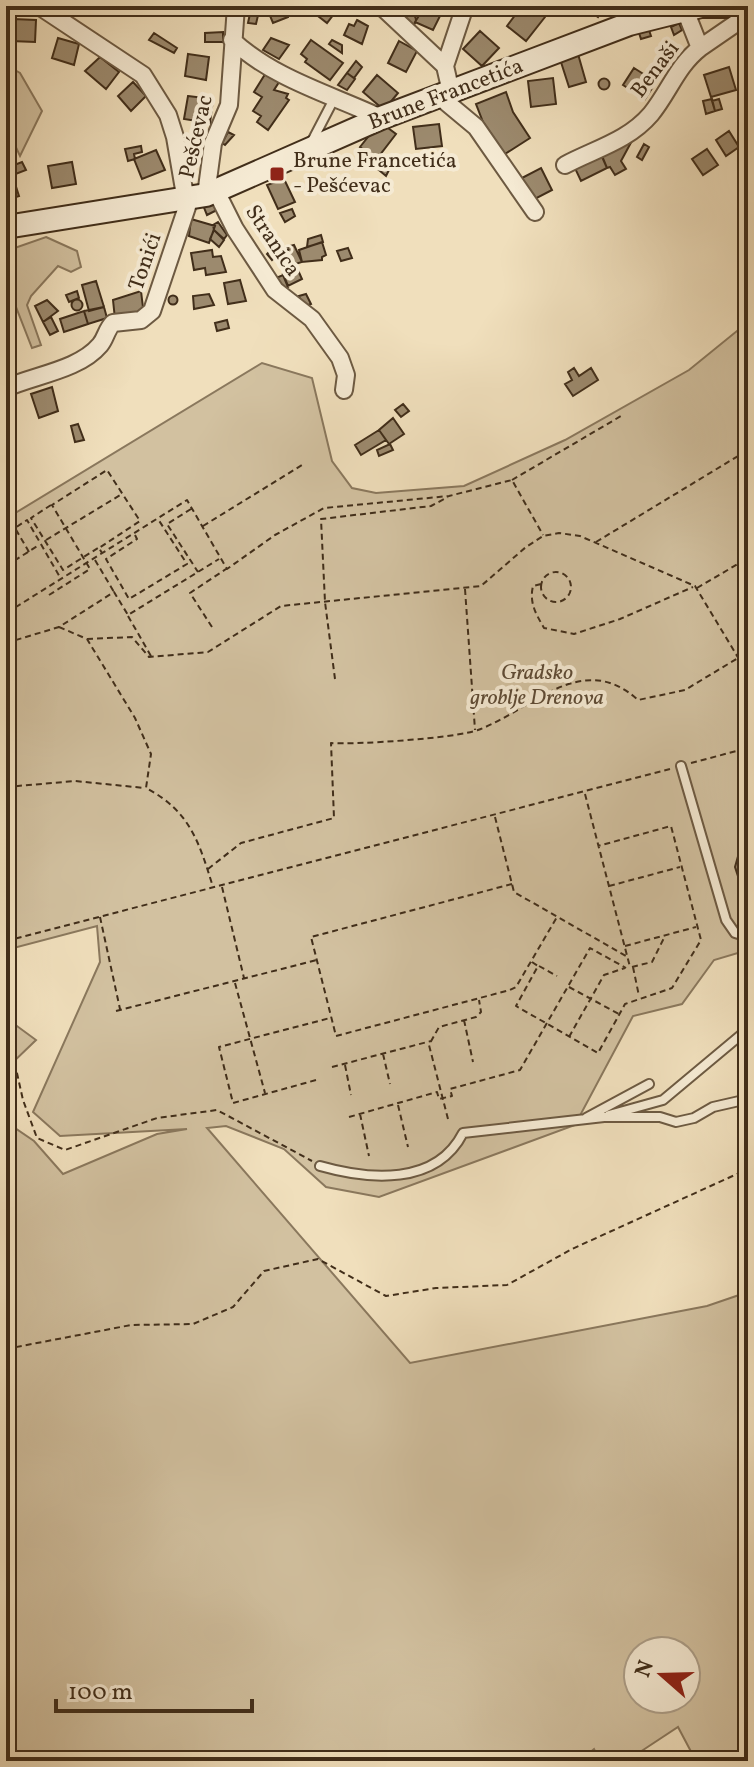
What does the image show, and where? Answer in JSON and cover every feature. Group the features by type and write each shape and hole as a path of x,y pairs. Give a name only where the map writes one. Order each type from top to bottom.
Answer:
{"street":[{"path":"39,6 143,75 159,95 203,195"},
{"name":"Pešćevac","path":"203,195 213,143 229,105 236,6"},
{"path":"381,6 445,66"},
{"path":"465,6 445,66 446,102 476,127 535,212"},
{"name":"Brune Francetića","path":"6,227 203,195 307,153 381,118 629,24 697,7 733,6"},
{"name":"Benaši","path":"697,7 700,48"},
{"name":"Benaši","path":"565,165 635,129 652,113 686,59 748,15"},
{"path":"232,40 249,55 299,84 336,96 381,118"},
{"name":"Tonići","path":"6,388 66,366 86,355 101,344 113,323 146,317 152,311 187,207 203,195"},
{"name":"Stranica","path":"203,195 235,229 275,290 304,311 340,358 346,375 344,390"}],"lane":[{"path":"307,153 317,126 336,96"},
{"path":"681,766 726,920 735,933 748,937"},
{"path":"320,1166 378,1178 412,1173 453,1152 463,1133 604,1117 663,1100 748,1029"},
{"path":"583,1120 649,1084"},
{"path":"604,1117 660,1117 676,1122 694,1118 713,1107 748,1099"}],"path":[{"path":"212,627 190,593 275,535 324,508 449,496 512,480 621,416"},
{"path":"595,542 748,450"},
{"path":"202,526 302,465"},
{"path":"107,470 140,521 63,570 31,518 52,505 107,470"},
{"path":"512,480 543,536"},
{"path":"45,541 122,494"},
{"path":"335,679 325,602 321,519 431,506 449,496"},
{"path":"6,589 16,607 187,500 227,569"},
{"path":"49,595 90,569 52,505"},
{"path":"192,508 167,524 198,572"},
{"path":"135,534 137,539 106,559 129,599 187,564 158,519"},
{"path":"29,552 15,528 27,520 62,580"},
{"path":"151,657 208,652 281,606 481,586 543,536 559,533 595,542 695,588 748,674"},
{"path":"6,566 41,544"},
{"path":"99,548 103,554"},
{"path":"128,615 221,558"},
{"path":"541,584 542,594 555,602 565,599 571,590 567,576 559,572 549,573 541,584 533,586 531,595 534,610 544,628 574,634 695,588 748,558"},
{"path":"94,559 151,657"},
{"path":"465,588 475,731"},
{"path":"7,641 59,627 114,592"},
{"path":"59,627 87,639 132,637 151,657"},
{"path":"87,639 135,718 151,754 146,788"},
{"path":"208,869 241,843 334,818 331,743 475,731 522,708 551,689 576,680 622,686 638,700 685,690 748,652"},
{"path":"6,941 748,748"},
{"path":"6,787 75,781 146,788 172,802 199,841 213,887"},
{"path":"584,792 623,946 640,997"},
{"path":"495,816 514,892 626,956"},
{"path":"538,966 516,1006 598,1053 625,1004 672,988 701,940 671,826 598,846"},
{"path":"608,887 681,866"},
{"path":"512,884 311,937 336,1036 479,1000 516,987 557,917"},
{"path":"222,886 244,979"},
{"path":"100,916 118,1011 317,960"},
{"path":"623,946 697,927"},
{"path":"569,1037 604,975 652,962 665,936"},
{"path":"349,1117 437,1092 439,1099 452,1096 450,1089 520,1070 590,948 630,967"},
{"path":"531,962 557,976"},
{"path":"235,981 265,1094"},
{"path":"568,987 619,1014"},
{"path":"448,1119 429,1045 439,1027 481,1012 479,1000"},
{"path":"316,1080 233,1103 219,1047 332,1018"},
{"path":"464,1020 473,1062"},
{"path":"6,1024 23,1100 37,1138 65,1150 157,1118 217,1110 320,1166"},
{"path":"332,1067 431,1041"},
{"path":"383,1054 390,1084"},
{"path":"345,1064 351,1095"},
{"path":"397,1103 408,1147"},
{"path":"360,1114 369,1156"},
{"path":"6,1349 131,1325 193,1324 233,1307 264,1271 318,1259 386,1296 436,1288 507,1285 572,1249 748,1169"}],"green space":[{"path":"6,65 20,73 42,111 20,156 6,126"},
{"path":"46,237 77,251 81,267 71,272 58,266 31,296 27,305 41,345 32,348 14,302 6,306 6,251"},
{"name":"Gradsko groblje Drenova","path":"748,322 748,950 714,960 682,1004 633,1016 575,1125 379,1197 326,1187 284,1149 226,1126 207,1128 410,1363 707,1306 748,1292 748,1756 743,1761 696,1761 678,1727 640,1752 644,1761 600,1761 594,1749 580,1761 6,1761 6,1122 34,1141 63,1174 157,1134 187,1129 60,1136 33,1112 100,962 97,926 6,950 6,522 12,515 262,363 312,378 332,461 352,488 376,493 464,486 565,440 689,370"},
{"path":"6,1018 36,1040 6,1069"}],"building":[{"path":"84,6 104,6 99,14"},
{"path":"159,6 181,6 164,15"},
{"path":"272,6 287,6 288,17 273,23 268,11"},
{"path":"311,6 340,6 327,23 309,9"},
{"path":"400,6 409,13 403,21 394,13"},
{"path":"425,6 445,6 433,30 415,22"},
{"path":"522,6 531,6 545,17 526,41 507,26"},
{"path":"595,6 605,6 598,17 591,12"},
{"path":"605,6 619,6 614,13"},
{"path":"251,9 259,11 256,24 248,23"},
{"path":"410,14 416,20 410,26 404,20"},
{"path":"13,19 36,20 35,42 11,41"},
{"path":"357,20 368,26 362,44 344,35 349,24 354,26"},
{"path":"679,23 682,30 674,35 671,27"},
{"path":"649,30 651,36 641,39 639,33"},
{"path":"480,31 499,48 482,66 463,49"},
{"path":"223,32 223,42 205,42 205,33"},
{"path":"154,33 177,48 174,53 149,40"},
{"path":"58,38 79,44 74,65 52,58"},
{"path":"271,38 289,45 279,59 263,50"},
{"path":"311,40 343,63 330,80 305,62 307,59 301,54"},
{"path":"332,40 342,45 342,53 329,44"},
{"path":"399,41 417,51 406,72 388,63"},
{"path":"188,54 209,57 206,80 185,76"},
{"path":"578,54 586,82 569,87 560,59"},
{"path":"748,56 748,78 742,58"},
{"path":"100,57 119,72 106,89 85,71"},
{"path":"356,61 362,67 354,78 347,73"},
{"path":"729,67 736,90 711,97 704,75"},
{"path":"634,68 656,82 645,99 623,85"},
{"path":"267,71 281,79 274,90 288,94 286,98 289,100 268,130 257,122 261,116 253,111 262,97 254,92"},
{"path":"347,73 355,79 347,90 338,85"},
{"path":"377,75 398,93 384,110 363,92"},
{"path":"553,78 556,104 531,107 528,81"},
{"path":"604,79 609,84 604,89 599,84"},
{"path":"133,82 146,96 131,111 118,96"},
{"path":"506,92 513,112 530,138 505,154 483,122 476,104"},
{"path":"188,96 213,99 210,123 184,119"},
{"path":"712,99 715,111 706,114 703,101"},
{"path":"719,99 722,109 715,111 712,101"},
{"path":"380,122 396,134 376,160 360,147"},
{"path":"439,124 442,146 416,149 413,127"},
{"path":"729,131 739,147 726,156 716,140"},
{"path":"228,132 234,135 225,145 222,143"},
{"path":"634,137 621,161 626,169 615,175 610,167 607,168 602,156"},
{"path":"644,144 649,147 642,160 637,157"},
{"path":"141,146 142,152 134,154 135,159 128,161 125,149"},
{"path":"707,149 718,165 703,175 692,159"},
{"path":"156,150 165,170 142,179 134,159"},
{"path":"599,150 607,168 581,181 573,164"},
{"path":"382,158 391,166 386,176 374,166"},
{"path":"22,162 26,170 13,175 9,167"},
{"path":"72,162 76,184 52,188 48,166"},
{"path":"541,168 552,190 531,201 520,179"},
{"path":"12,174 19,196 6,200 6,176"},
{"path":"284,179 295,202 278,209 267,185"},
{"path":"213,200 217,210 207,215 203,205"},
{"path":"292,209 295,216 285,222 280,213"},
{"path":"191,219 215,226 209,243 189,236"},
{"path":"218,222 227,235 224,239 214,230 213,225"},
{"path":"214,230 224,240 219,247 210,239"},
{"path":"321,235 323,242 307,247 308,239"},
{"path":"322,242 326,255 322,260 302,262 299,250"},
{"path":"294,245 302,262 289,266 283,248"},
{"path":"273,248 279,254 272,260 267,254"},
{"path":"348,248 352,258 341,261 337,251"},
{"path":"212,250 213,257 221,256 226,272 206,275 205,268 194,270 191,253"},
{"path":"297,268 302,279 288,286 283,274"},
{"path":"283,275 288,287 280,290 276,278"},
{"path":"240,280 246,301 228,304 224,283"},
{"path":"96,281 104,307 89,311 82,285"},
{"path":"77,291 79,298 69,302 66,295"},
{"path":"141,291 144,316 115,319 113,300"},
{"path":"209,294 214,305 194,309 193,296"},
{"path":"306,294 311,304 303,307 299,296"},
{"path":"173,295 178,300 173,305 168,300"},
{"path":"47,300 58,311 43,322 35,306"},
{"path":"77,300 82,305 77,310 72,305"},
{"path":"104,307 107,318 88,324 84,311"},
{"path":"84,311 88,324 64,332 60,319"},
{"path":"51,317 58,331 50,335 43,322"},
{"path":"227,320 229,328 217,331 215,323"},
{"path":"574,368 579,376 591,368 598,380 573,396 565,384 572,380 568,372"},
{"path":"52,387 58,411 39,418 31,394"},
{"path":"403,404 409,411 401,417 395,410"},
{"path":"393,418 404,434 389,444 379,430"},
{"path":"78,424 84,440 75,442 71,426"},
{"path":"379,430 386,440 361,455 355,445"},
{"path":"390,444 393,450 379,456 377,450"},
{"path":"748,821 748,907 735,867"}],"place":[{"name":"Brune Francetića - Pešćevac","path":"277,174"}]}
